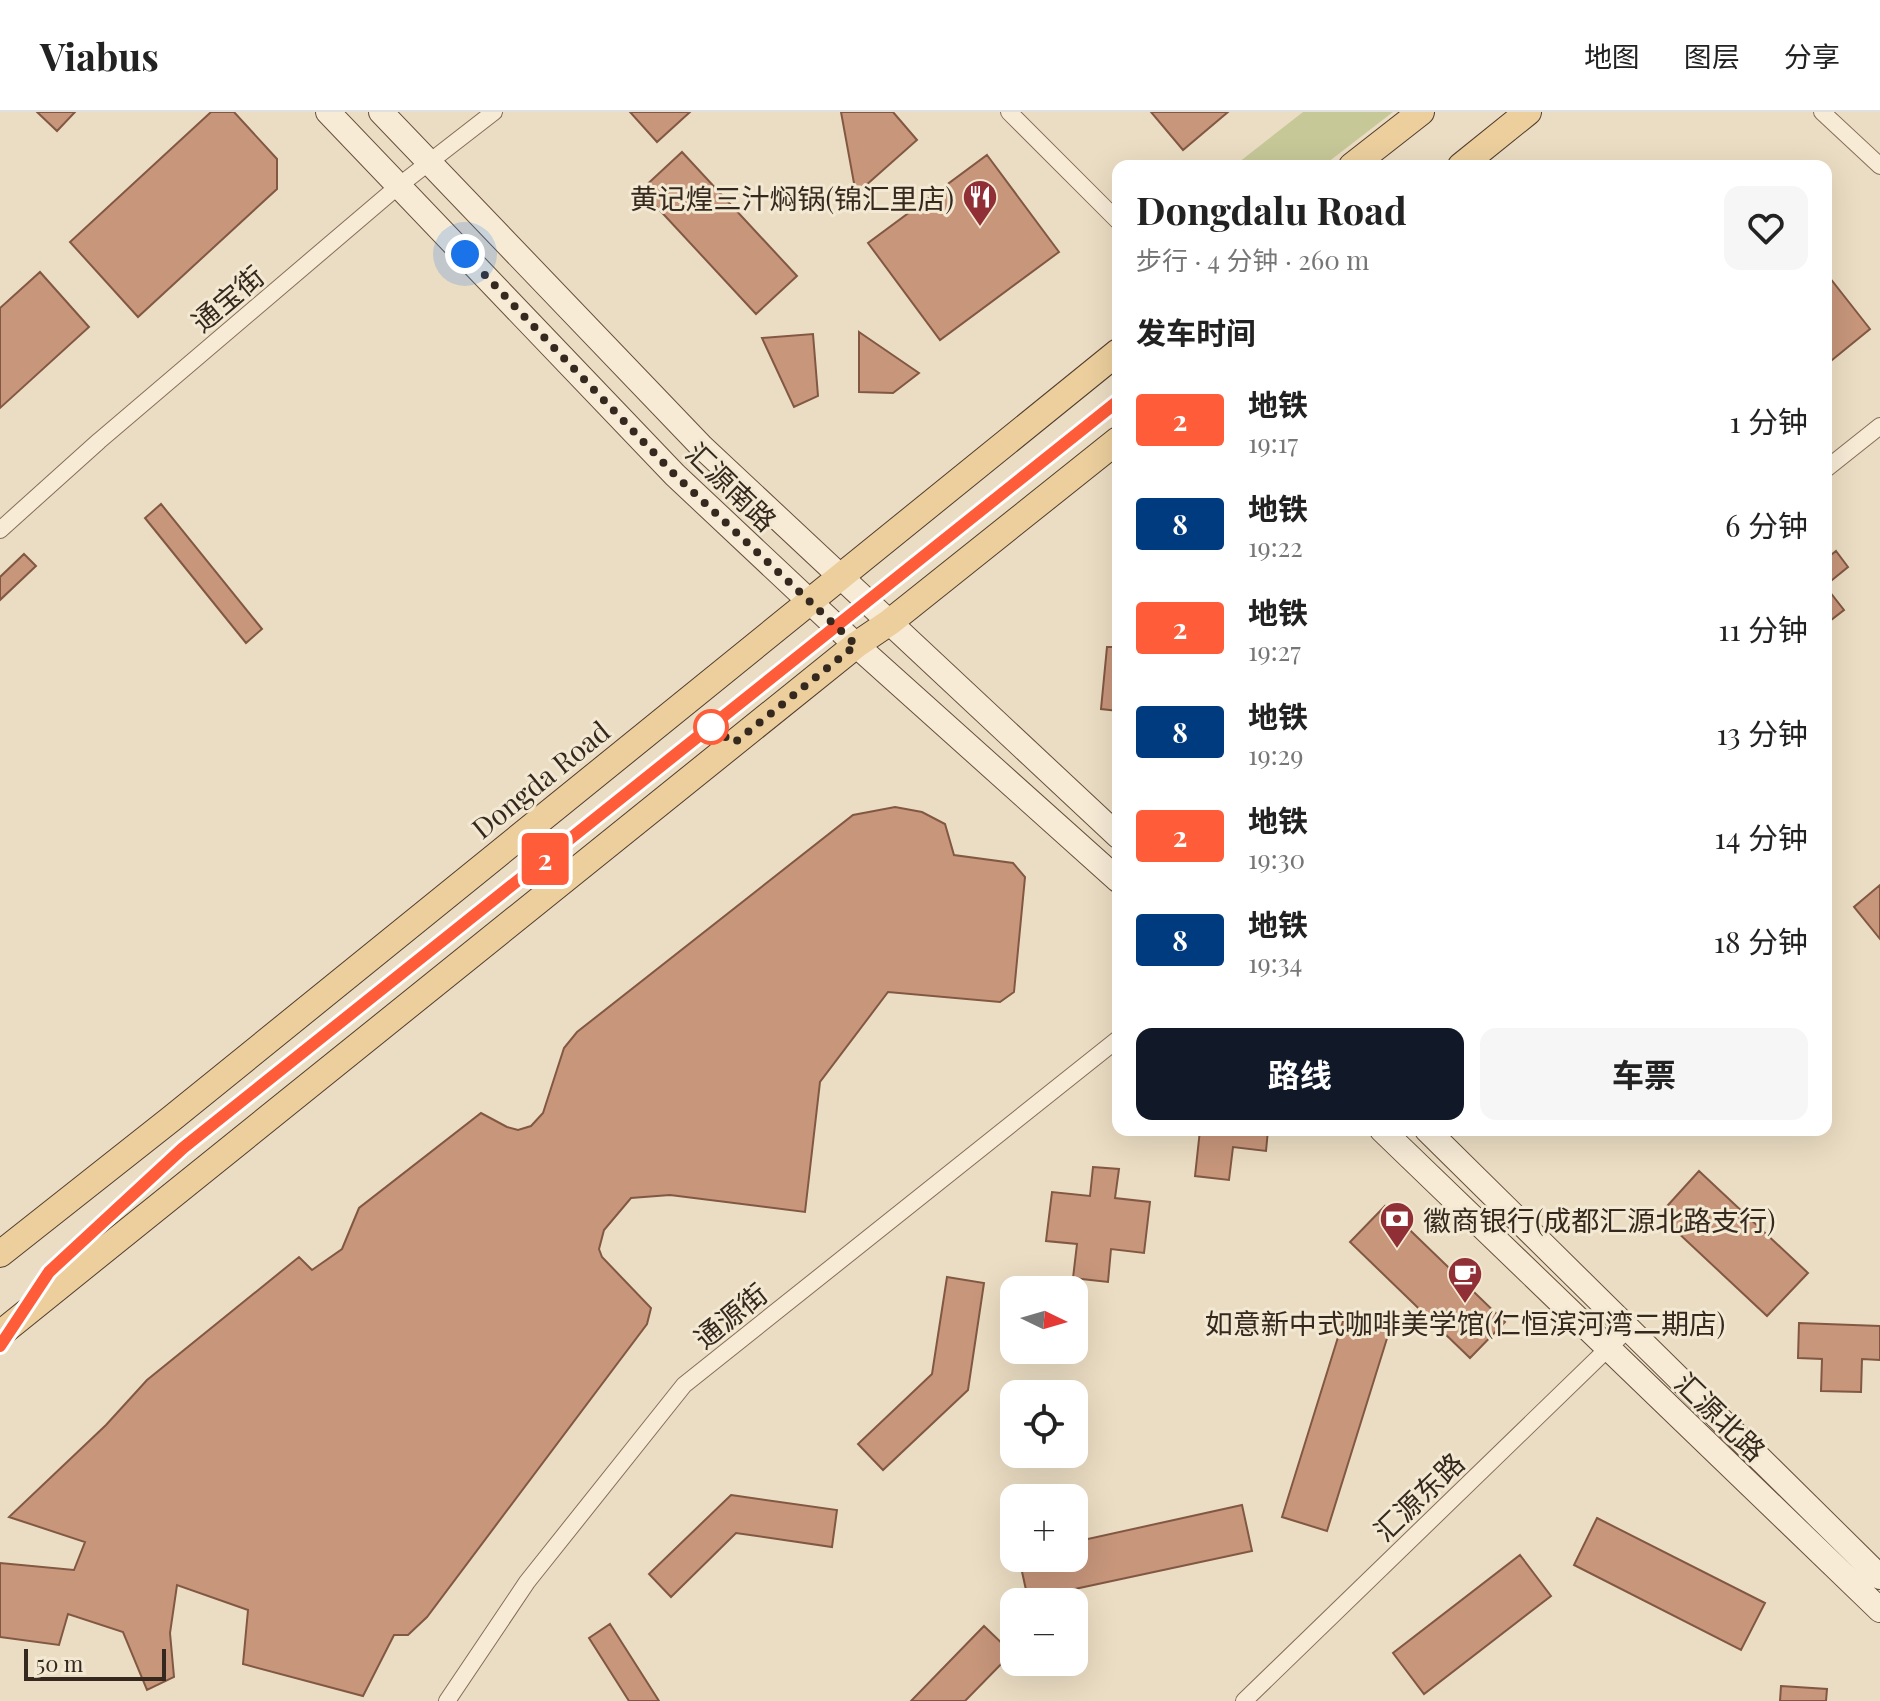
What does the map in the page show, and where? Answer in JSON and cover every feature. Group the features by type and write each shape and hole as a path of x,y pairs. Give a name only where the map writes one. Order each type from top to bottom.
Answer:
{"main road":[{"path":"1360,160 1421,112"},
{"path":"1468,160 1528,112"},
{"name":"Dongda Road","path":"0,1254 1112,357"},
{"path":"0,1334 856,645 890,622 1112,445"}],"street":[{"name":"汇源南路","path":"328,112 675,475 856,645 1112,875"},
{"name":"汇源南路","path":"381,112 702,447 1112,830"},
{"name":"通宝街","path":"0,530 111,431 399,186 494,112"},
{"path":"1009,112 1112,215"},
{"path":"1822,112 1880,166"},
{"path":"1832,464 1880,426"},
{"name":"通源街","path":"447,1701 527,1582 684,1385 1112,1044"},
{"name":"汇源北路","path":"1388,1136 1880,1610"},
{"name":"汇源北路","path":"1433,1136 1880,1577"},
{"name":"汇源东路","path":"1244,1701 1628,1329"}],"green space":[{"path":"1303,112 1393,112 1331,160 1242,160"}],"building":[{"path":"37,112 75,112 57,131"},
{"path":"211,112 234,112 277,159 277,189 138,317 70,242"},
{"path":"630,112 690,112 657,142"},
{"path":"841,112 893,112 917,140 856,194"},
{"path":"1151,112 1228,112 1183,150"},
{"path":"682,152 797,276 756,314 641,190"},
{"path":"987,155 1059,252 940,340 868,243"},
{"path":"40,272 89,327 0,408 0,308"},
{"path":"1832,281 1870,329 1832,360"},
{"path":"859,332 919,373 893,393 859,392"},
{"path":"813,334 818,396 794,407 762,338"},
{"path":"161,504 262,629 246,643 145,518"},
{"path":"1836,551 1848,567 1832,580 1832,554"},
{"path":"24,554 36,566 0,600 0,577"},
{"path":"1832,595 1844,610 1832,619"},
{"path":"1107,647 1112,647 1112,710 1101,709"},
{"path":"895,807 922,812 945,824 954,855 1013,863 1025,877 1014,992 1000,1002 888,992 820,1082 805,1212 670,1195 631,1198 604,1230 599,1249 602,1257 651,1308 647,1324 427,1617 408,1635 394,1635 363,1696 243,1664 248,1610 177,1585 170,1633 174,1677 147,1690 123,1632 68,1614 59,1645 0,1637 0,1563 74,1570 85,1542 9,1517 106,1425 147,1380 299,1257 312,1270 342,1249 359,1208 481,1113 518,1130 531,1126 543,1113 564,1048 577,1032 853,815"},
{"path":"1880,885 1880,939 1854,907"},
{"path":"1199,1136 1267,1136 1266,1151 1233,1147 1229,1180 1195,1176"},
{"path":"1093,1167 1119,1169 1115,1198 1150,1202 1144,1253 1111,1249 1108,1282 1088,1280 1088,1276 1073,1276 1077,1244 1046,1241 1052,1192 1090,1196"},
{"path":"1699,1171 1808,1273 1767,1316 1659,1215"},
{"path":"1385,1206 1505,1322 1470,1358 1350,1242"},
{"path":"947,1277 984,1283 968,1390 883,1470 858,1444 932,1374"},
{"path":"1344,1318 1389,1332 1327,1531 1282,1517"},
{"path":"1799,1323 1880,1326 1880,1360 1862,1359 1861,1392 1821,1391 1822,1359 1798,1358"},
{"path":"731,1495 837,1510 832,1547 736,1533 671,1597 649,1574"},
{"path":"1242,1505 1252,1551 1079,1588 1026,1588 1022,1572 1088,1572 1088,1539"},
{"path":"1597,1518 1765,1603 1741,1650 1574,1565"},
{"path":"1520,1555 1551,1596 1424,1694 1393,1653"},
{"path":"610,1624 659,1701 629,1701 589,1638"},
{"path":"984,1626 1000,1641 1000,1665 965,1701 911,1701"},
{"path":"1781,1686 1827,1689 1826,1701 1780,1701"}],"metro line":[{"name":"2","path":"0,1346 49,1272 183,1148 1112,406"}],"place":[{"name":"黄记煌三汁焖锅(锦汇里店)","path":"980,228"},
{"name":"徽商银行(成都汇源北路支行)","path":"1397,1250"},
{"name":"如意新中式咖啡美学馆(仁恒滨河湾二期店)","path":"1465,1305"}],"route":[{"path":"465,254 675,475 856,645 734,743 711,727"}]}
